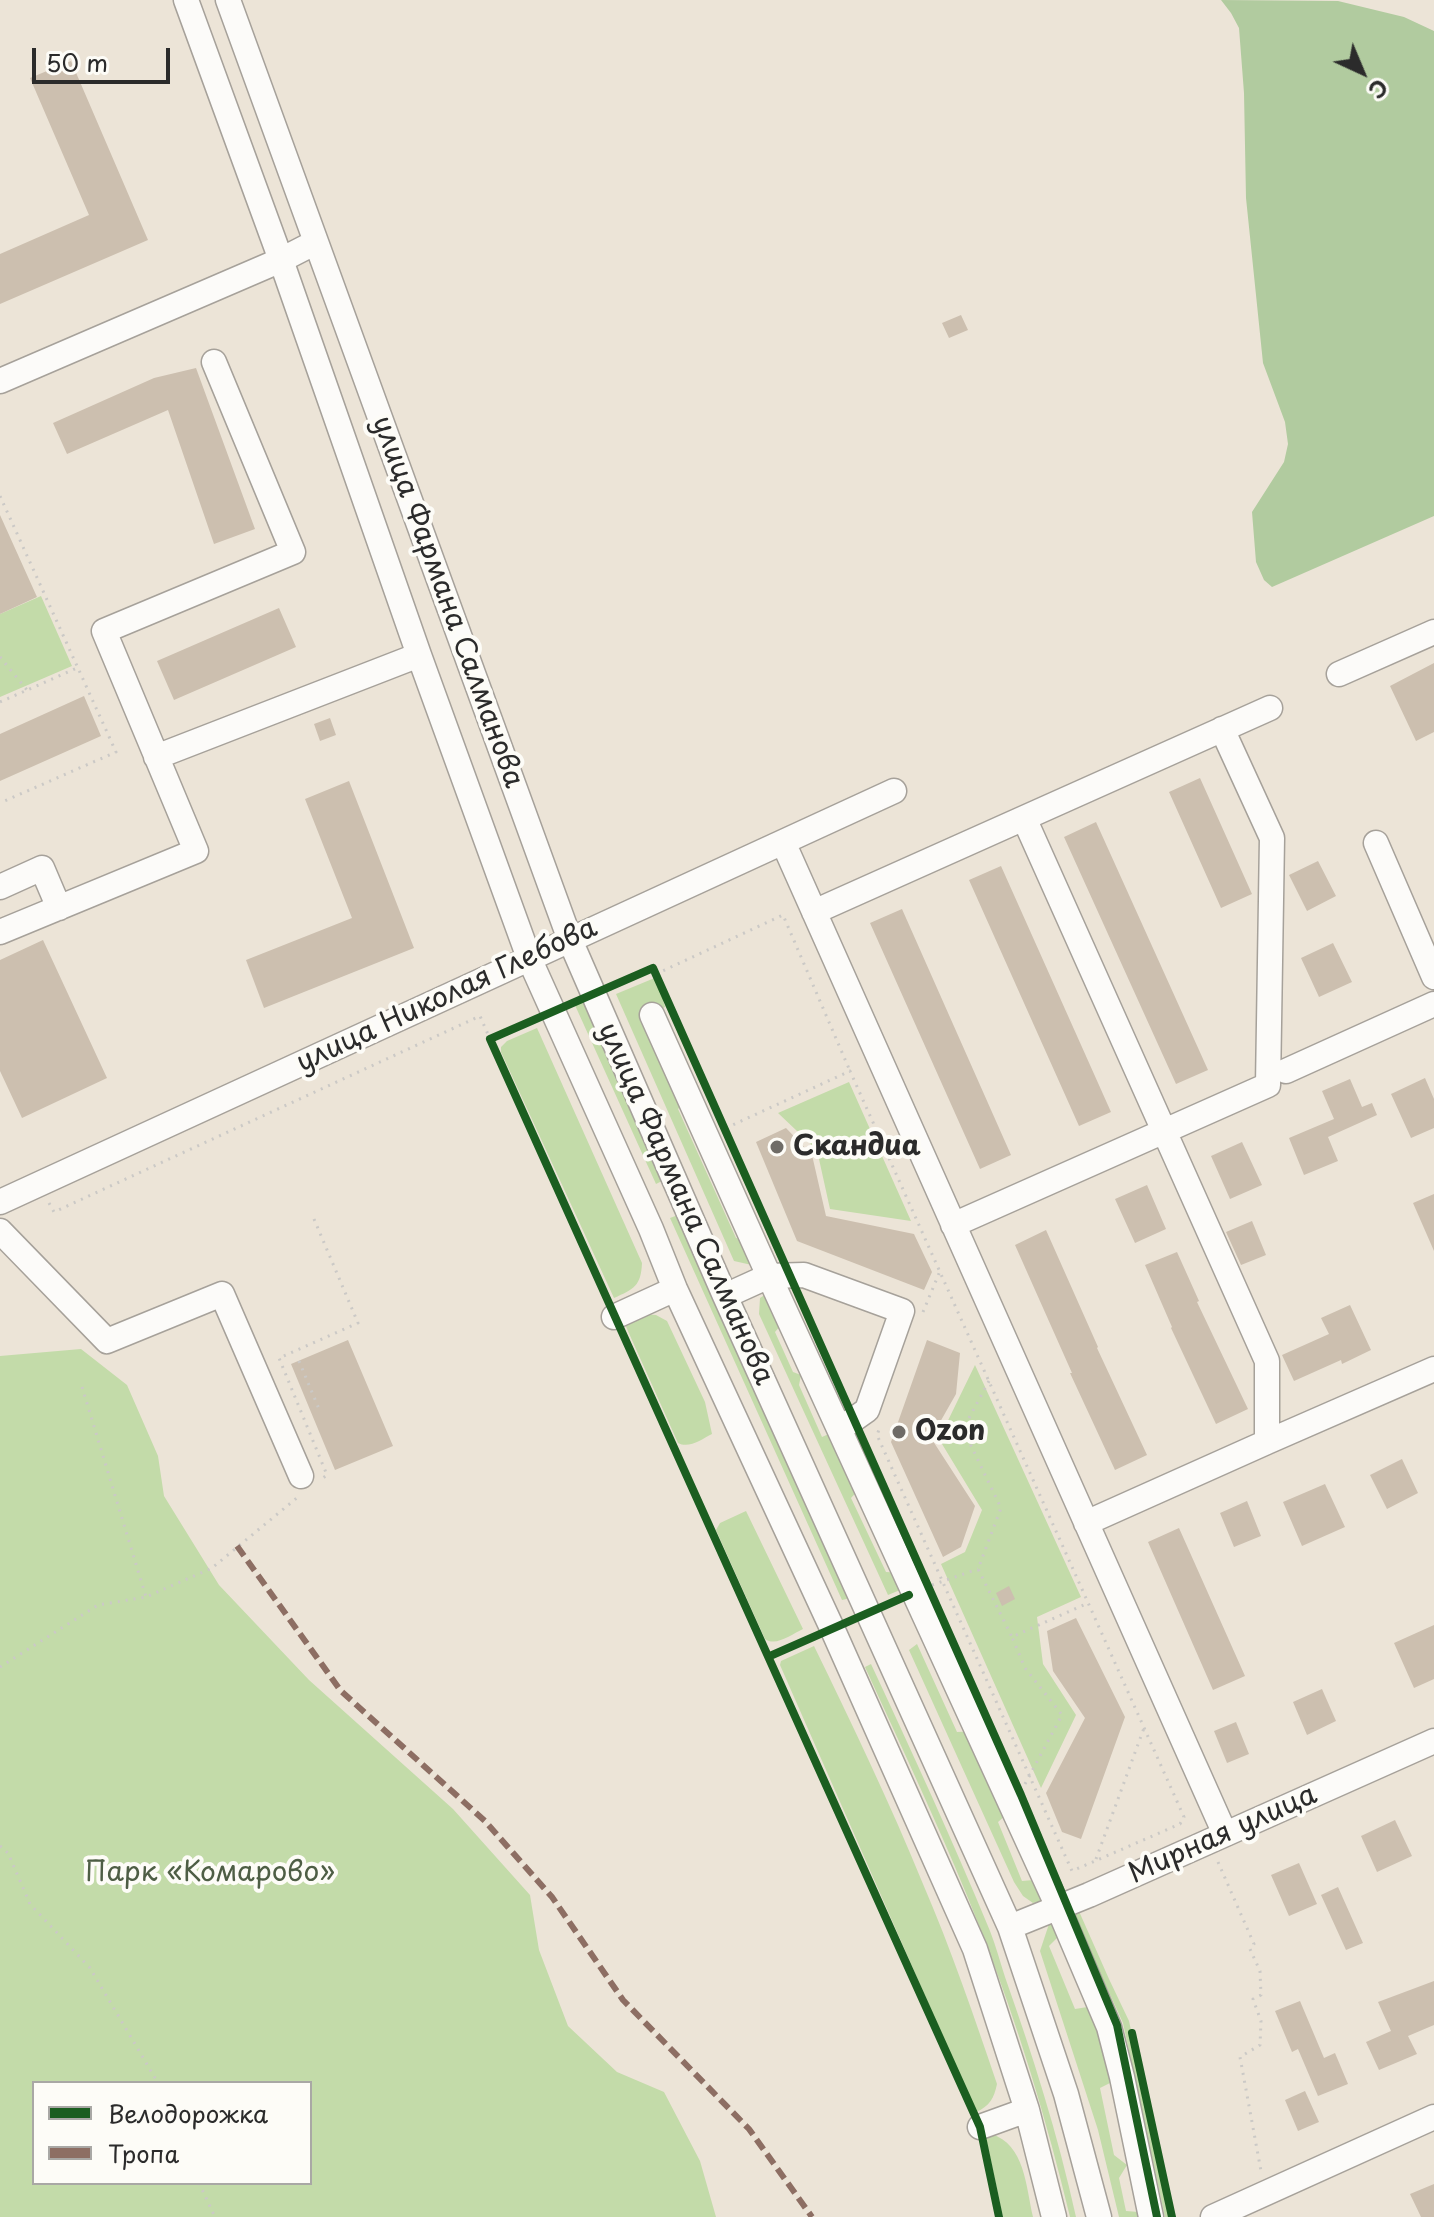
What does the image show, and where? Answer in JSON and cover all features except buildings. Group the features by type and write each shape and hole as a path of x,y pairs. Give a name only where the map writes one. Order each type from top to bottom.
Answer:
{"street":[{"name":"улица Фармана Салманова","path":"186,0 529,958 675,1289 826,1614 975,1949 1027,2110 1054,2217"},
{"name":"улица Фармана Салманова","path":"228,0 570,940 725,1296 1010,1927 1066,2094 1099,2217"},
{"path":"0,381 316,242"},
{"path":"0,932 196,851 104,631 293,552 214,362"},
{"path":"1339,674 1434,632"},
{"path":"156,757 419,655"},
{"path":"814,912 1270,708"},
{"path":"953,1225 1268,1085 1272,838 1222,729"},
{"name":"улица Николая Глебова","path":"0,1202 894,791"},
{"path":"1024,818 1267,1361 1270,1440"},
{"path":"783,842 1086,1523 1217,1838"},
{"path":"1376,843 1434,977"},
{"path":"0,887 42,868 59,908"},
{"path":"1286,1071 1434,1004"},
{"path":"652,1015 1058,1907 1109,2027 1151,2217"},
{"path":"651,1229 650,1211 660,1199 674,1199 689,1212"},
{"path":"0,1231 107,1341 222,1294 307,1484"},
{"path":"725,1296 769,1276 804,1275 902,1311 867,1410 840,1429"},
{"path":"614,1317 675,1289"},
{"path":"1086,1523 1434,1369"},
{"name":"Мирная улица","path":"1010,1927 1434,1741"},
{"path":"980,2127 1027,2110"},
{"path":"1213,2217 1434,2117"}],"path":[{"path":"0,496 116,752 0,803"},
{"path":"0,657 27,690"},
{"path":"0,702 77,668"},
{"path":"656,973 783,915 1184,1817"},
{"path":"48,1199 54,1212 480,1016 497,1053"},
{"path":"490,1039 505,1033"},
{"path":"726,1128 850,1071"},
{"path":"720,1115 732,1142"},
{"path":"0,1667 98,1605 146,1597 212,1568 307,1484 327,1475 279,1358 358,1323 314,1219"},
{"path":"923,1312 940,1271"},
{"path":"299,1361 319,1409"},
{"path":"989,1381 963,1429 1001,1508 978,1569 1025,1668 1062,1715 1021,1795"},
{"path":"82,1387 146,1597"},
{"path":"882,1421 877,1435 1072,1871 1180,1824 1184,1817"},
{"path":"928,1586 978,1569"},
{"path":"922,1573 934,1600"},
{"path":"1012,1637 1088,1603"},
{"path":"1096,1861 1144,1728"},
{"path":"1015,1781 1021,1795"},
{"path":"1184,1817 1201,1820 1217,1838 1254,1944 1250,1949 1260,1971 1261,1995 1253,1999 1261,2021 1260,2045 1240,2057 1262,2178"},
{"path":"0,1846 8,1853 30,1904 90,1968 157,2081"},
{"path":"200,2185 215,2217"}],"green space":[{"path":"1221,0 1338,1 1404,17 1434,31 1434,516 1272,587 1264,580 1256,562 1252,512 1284,462 1288,444 1285,422 1263,363 1246,198 1239,28"},
{"path":"41,596 72,666 0,697 0,614"},
{"path":"657,977 665,1007 640,1020 670,1085 684,1084 690,1098 678,1109 736,1238 754,1242 765,1268 734,1261 616,994"},
{"path":"582,999 662,1181 656,1184 574,1003"},
{"path":"537,1028 642,1263 635,1286 614,1298 501,1052 507,1041"},
{"path":"849,1082 911,1221 830,1209 817,1150 778,1113"},
{"path":"678,1215 851,1598 842,1600 670,1218"},
{"path":"775,1288 788,1317 775,1332 793,1372 801,1375 799,1385 822,1437 840,1429 865,1483 851,1498 886,1572 906,1573 912,1585 888,1595 759,1314 760,1298"},
{"path":"642,1314 656,1315 667,1321 705,1402 712,1434 695,1443 678,1443 623,1320"},
{"name":"Парк «Комарово»","path":"81,1349 127,1385 158,1456 164,1496 219,1585 309,1680 453,1809 530,1895 539,1950 568,2026 617,2072 664,2092 700,2161 716,2217 0,2217 0,1356"},
{"path":"975,1365 1081,1597 1037,1617 1043,1664 1076,1715 1041,1788 941,1564 965,1552 982,1510 939,1439"},
{"path":"746,1511 803,1629 779,1641 765,1639 716,1530 720,1523"},
{"path":"917,1644 957,1732 978,1731 1013,1809 998,1822 1022,1881 1045,1879 1054,1899 1033,1903 1023,1896 1014,1882 909,1650"},
{"path":"814,1646 910,1854 980,2033 997,2084 991,2101 976,2112 780,1665 781,1661"},
{"path":"871,1664 992,1937 1044,2096 1076,2217 1070,2217 1052,2145 1008,2003 969,1899 865,1667"},
{"path":"1074,1900 1129,2021 1172,2217 1165,2217 1123,2023 1065,1904"},
{"path":"1063,1919 1067,1928 1049,1946 1075,2009 1100,2005 1122,2077 1100,2088 1114,2155 1127,2165 1119,2178 1126,2211 1151,2213 1151,2217 1119,2217 1098,2130 1040,1951 1049,1924"},
{"path":"991,2134 1002,2139 1017,2157 1026,2180 1033,2217 1003,2217 986,2138"}],"marked path":[{"path":"237,1546 341,1691 485,1821 552,1897 623,2000 749,2129 812,2217"}],"cycle path":[{"path":"999,2217 980,2127 490,1039 653,968 1021,1795 1117,2025 1157,2217"},
{"path":"770,1656 909,1595"},
{"path":"1132,2033 1172,2217"}],"place":[{"name":"Скандиа","path":"777,1147"},
{"name":"Ozon","path":"899,1432"}]}
